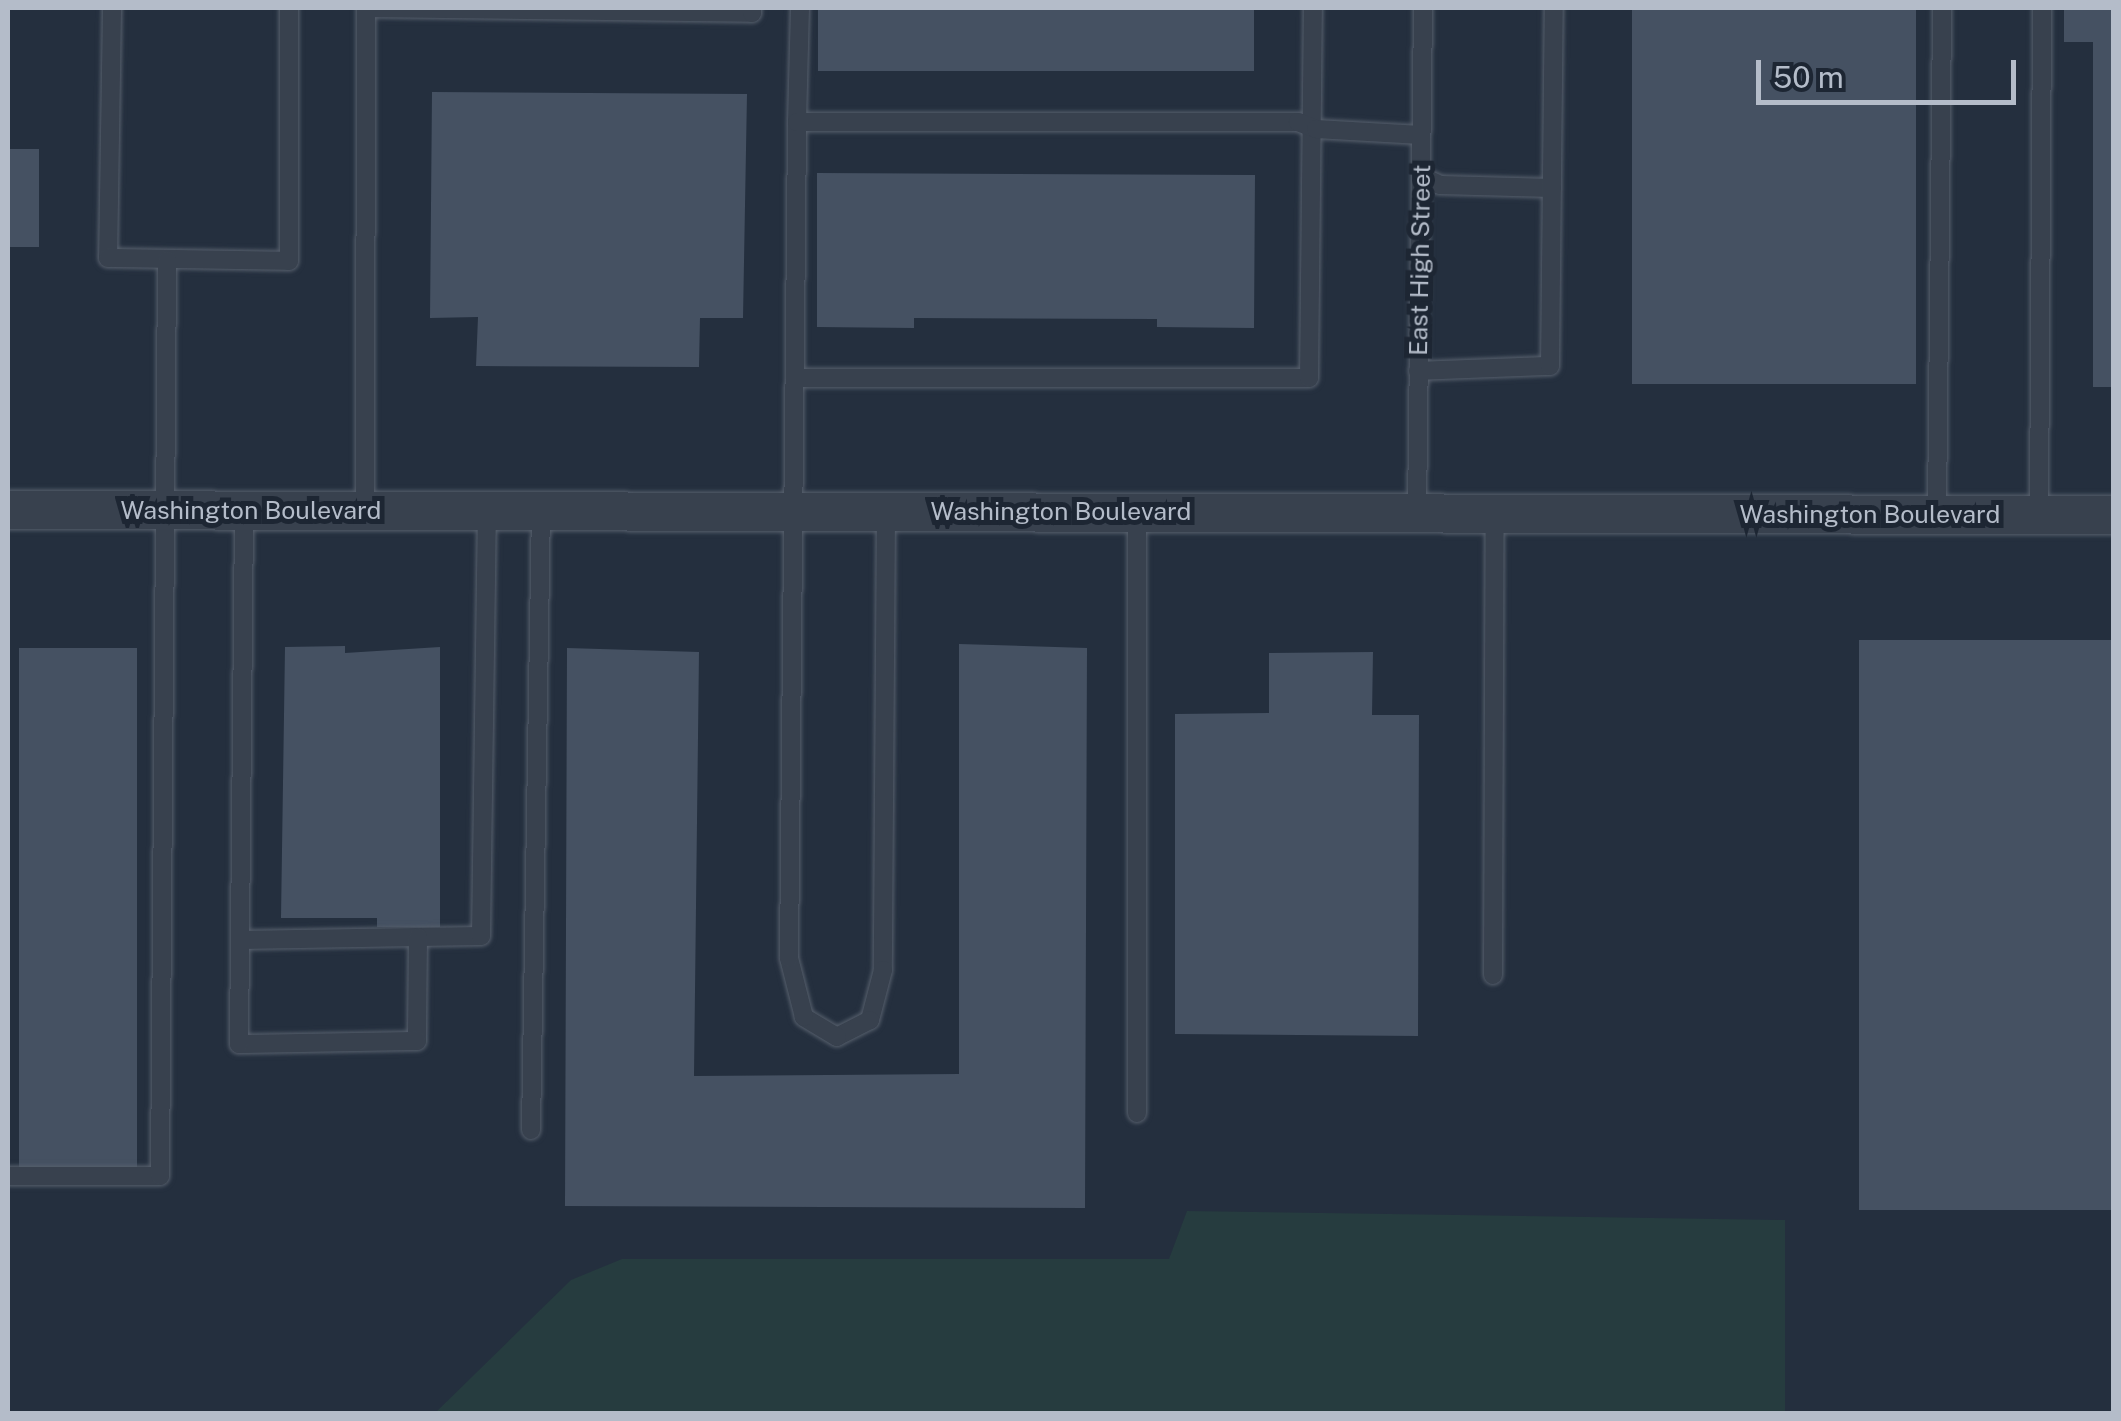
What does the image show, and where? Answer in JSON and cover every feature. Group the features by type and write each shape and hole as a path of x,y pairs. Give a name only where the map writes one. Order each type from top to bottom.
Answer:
{"street":[{"name":"Washington Boulevard","path":"8,510 2114,515"}],"lane":[{"path":"112,8 108,258 289,262 288,8"},
{"path":"365,510 366,8 752,14 752,8"},
{"path":"800,8 796,378 799,510 790,958 804,1017 838,1037 870,1020 883,970 886,511"},
{"path":"796,378 1308,378 1316,129 1313,8"},
{"name":"East High Street","path":"1417,513 1423,8"},
{"path":"1418,371 1550,366 1554,8"},
{"path":"1937,514 1942,8"},
{"path":"2040,515 2042,8"},
{"path":"798,122 1298,122 1316,129 1422,135"},
{"path":"1421,176 1440,185 1552,188"},
{"path":"8,1176 160,1176 160,510 169,440 167,260"},
{"path":"244,510 239,1044 417,1041 418,937"},
{"path":"240,940 482,936 487,510"},
{"path":"531,1130 541,510"},
{"path":"1137,512 1137,1113"},
{"path":"1492,975 1495,514"}],"green space":[{"path":"1187,1211 1785,1220 1785,1413 435,1413 571,1280 622,1259 1169,1259"}],"building":[{"path":"818,8 1254,8 1254,71 818,71"},
{"path":"1632,8 1916,8 1916,384 1632,384"},
{"path":"2064,8 2114,8 2114,387 2093,387 2093,42 2064,42"},
{"path":"432,92 747,94 743,318 700,318 699,367 476,366 478,317 430,318"},
{"path":"8,149 39,149 39,247 8,247"},
{"path":"817,173 1255,175 1254,328 1157,327 1157,319 914,318 914,328 817,327"},
{"path":"1859,640 2114,640 2114,1210 1859,1210"},
{"path":"959,644 1087,648 1085,1208 565,1206 567,648 699,652 694,1076 959,1074"},
{"path":"345,646 345,653 440,647 440,927 377,927 377,918 281,918 285,647"},
{"path":"19,648 137,648 137,1174 19,1174"},
{"path":"1373,652 1372,715 1419,715 1418,1036 1175,1034 1175,714 1269,713 1269,653"}]}
